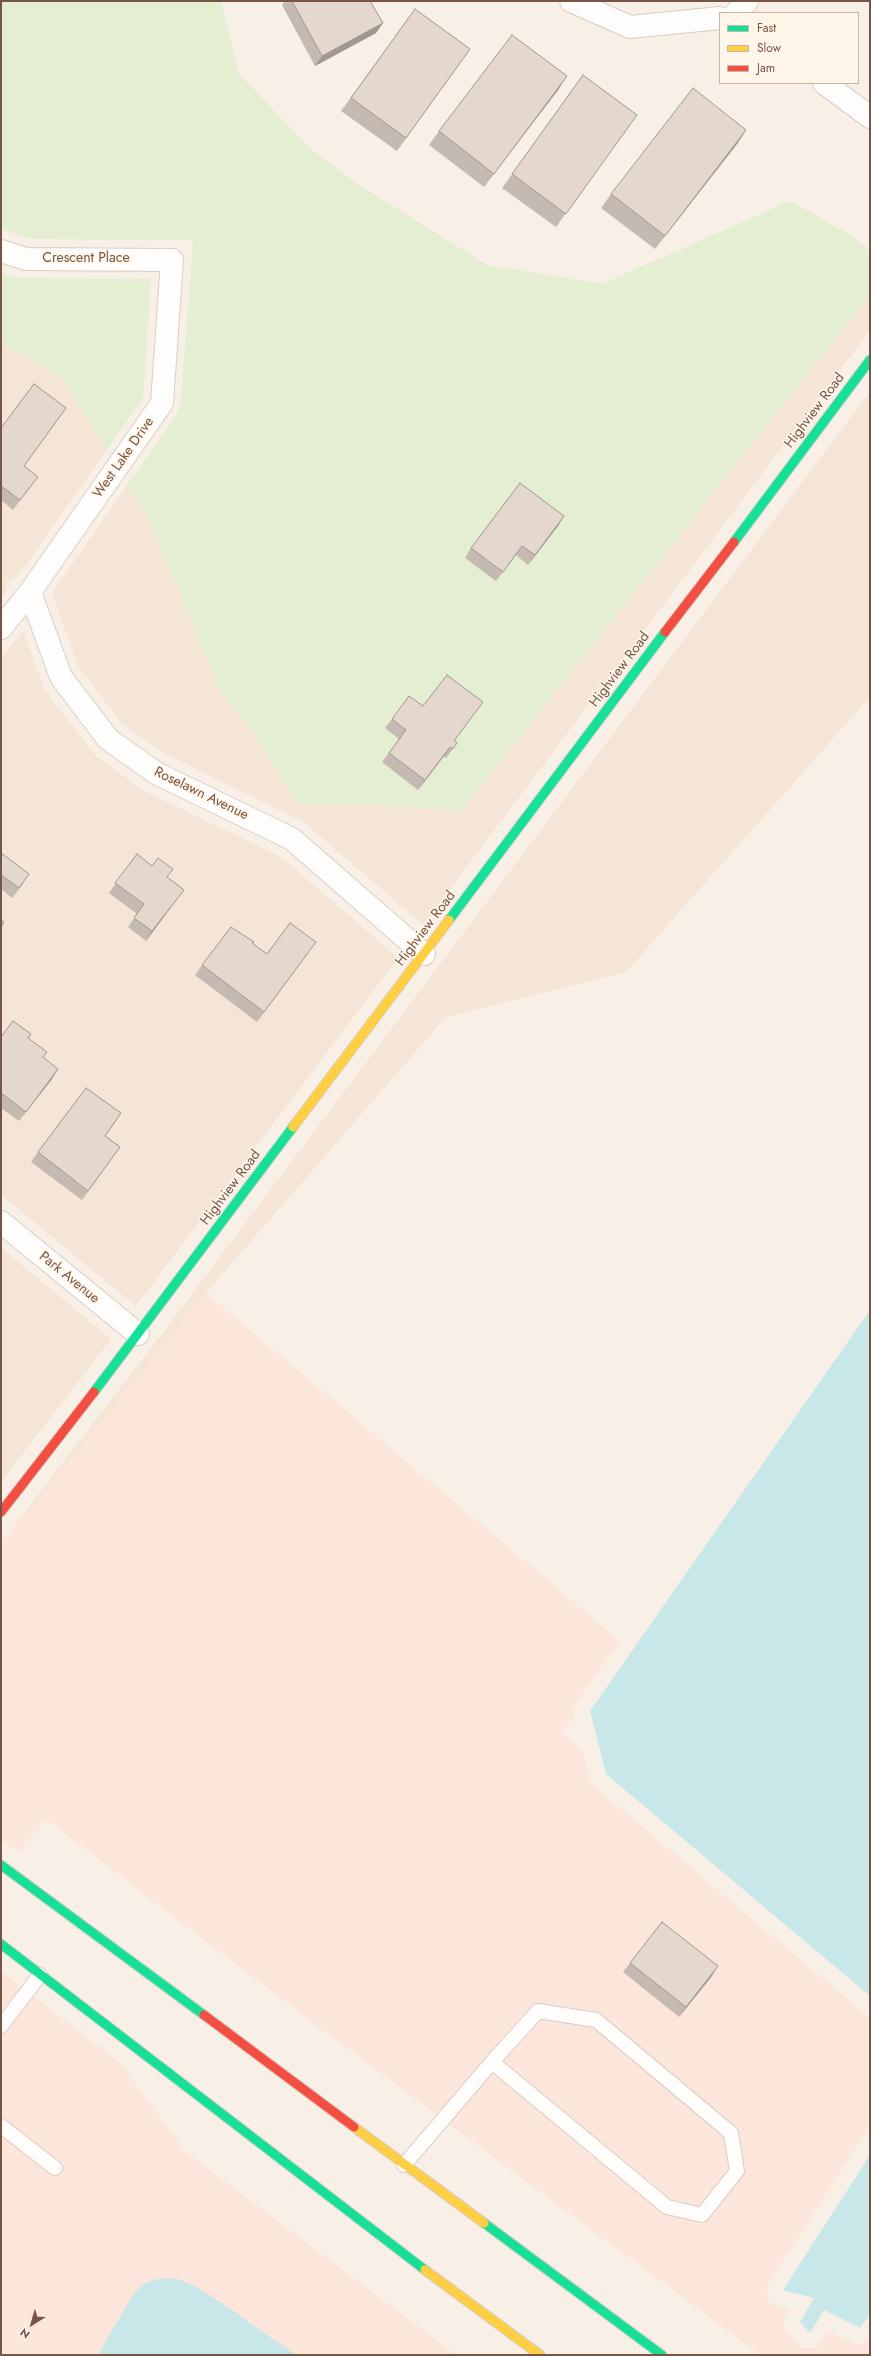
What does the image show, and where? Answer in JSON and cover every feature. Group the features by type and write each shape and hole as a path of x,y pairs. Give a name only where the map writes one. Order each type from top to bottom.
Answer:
{"main road":[{"name":"Highview Road","path":"1,1512 138,1334 870,360"},
{"path":"1,1865 662,2355"},
{"path":"1,1944 368,2228 540,2355"}],"street":[{"path":"571,1 630,28 719,18"},
{"path":"737,12 747,1"},
{"path":"825,84 870,117"},
{"name":"Crescent Place","path":"1,251 26,259 172,260"},
{"name":"West Lake Drive","path":"1,628 30,592 162,403 172,260"},
{"name":"Roselawn Avenue","path":"30,592 61,677 108,739 156,773 292,838 424,954"},
{"name":"Park Avenue","path":"1,1222 138,1334"}],"lane":[{"path":"1,2026 40,1974"},
{"path":"404,2165 492,2062 538,2011 596,2020 730,2133 738,2171 702,2215 667,2206 492,2062"},
{"path":"1,2126 55,2168"}],"shaded area":[{"path":"870,295 870,330 423,925 305,823 167,755 122,724 78,666 52,593 128,484 149,518 219,688 252,731 290,792 301,805 374,804 461,811"},
{"path":"1,343 61,376 107,450 18,576 5,583 8,590 1,598"},
{"path":"870,392 870,697 626,972 446,1017 206,1293 26,1517 23,1514 165,1330"},
{"path":"23,631 45,691 96,756 146,792 280,856 398,958 136,1306 1,1195 1,658"},
{"path":"1,1248 111,1339 1,1482"},
{"path":"206,1293 620,1641 577,1702 573,1713 574,1718 560,1732 582,1750 590,1780 595,1787 870,2018 870,2126 767,2286 767,2292 769,2301 777,2306 790,2310 784,2320 785,2330 801,2348 816,2348 829,2332 857,2345 870,2340 870,2355 760,2355 317,2026 47,1820 22,1847 20,1853 1,1839 1,1543 23,1514 26,1516"},
{"path":"1,1971 119,2062 186,2152 457,2355 1,2355"}],"green space":[{"path":"1,1 221,1 239,74 312,150 359,185 487,265 602,284 790,201 846,232 870,250 870,295 461,811 374,804 301,805 290,792 252,731 219,688 149,518 128,484 177,414 181,402 193,240 31,239 1,229"},
{"path":"1,272 18,278 151,279 143,398 107,450 61,376 1,343"}],"water":[{"path":"870,1310 870,1996 606,1774 590,1711"},
{"path":"870,2155 870,2314 860,2328 824,2310 810,2333 800,2322 814,2298 783,2290"},
{"path":"174,2278 193,2285 220,2302 296,2355 98,2355 132,2296 143,2284 157,2279"}],"building":[{"path":"292,1 370,1 383,23 322,56"},
{"path":"415,9 470,49 406,138 351,98"},
{"path":"512,35 567,76 494,174 439,131"},
{"path":"583,75 637,115 566,214 512,174"},
{"path":"693,88 746,130 665,236 611,194"},
{"path":"34,384 66,408 24,466 38,477 20,500 1,486 1,428"},
{"path":"520,483 564,516 535,555 522,546 503,572 471,548"},
{"path":"447,675 483,702 454,741 457,743 453,749 450,747 425,780 389,753 406,730 392,719 409,696 423,706"},
{"path":"1,853 29,874 19,888 1,875"},
{"path":"137,854 152,866 158,858 173,869 167,877 184,890 152,931 134,918 144,904 115,883"},
{"path":"1,920 4,922 1,927"},
{"path":"290,923 316,942 264,1012 202,965 231,927 254,942 252,943 267,954"},
{"path":"13,1021 31,1034 28,1038 47,1052 43,1057 58,1069 26,1112 1,1093 1,1037"},
{"path":"86,1088 121,1113 105,1136 120,1147 88,1191 38,1152"},
{"path":"662,1922 718,1966 686,2007 630,1963"}],"traffic: fast":[{"path":"734,542 870,360"},
{"path":"449,920 665,632"},
{"path":"94,1392 293,1127"},
{"path":"1,1865 204,2015"},
{"path":"1,1944 425,2270"},
{"path":"484,2223 662,2355"}],"traffic: slow":[{"path":"293,1127 449,920"},
{"path":"354,2127 484,2223"},
{"path":"425,2270 540,2355"}],"traffic: jam":[{"path":"665,632 734,542"},
{"path":"1,1512 94,1392"},
{"path":"204,2015 354,2127"}]}
